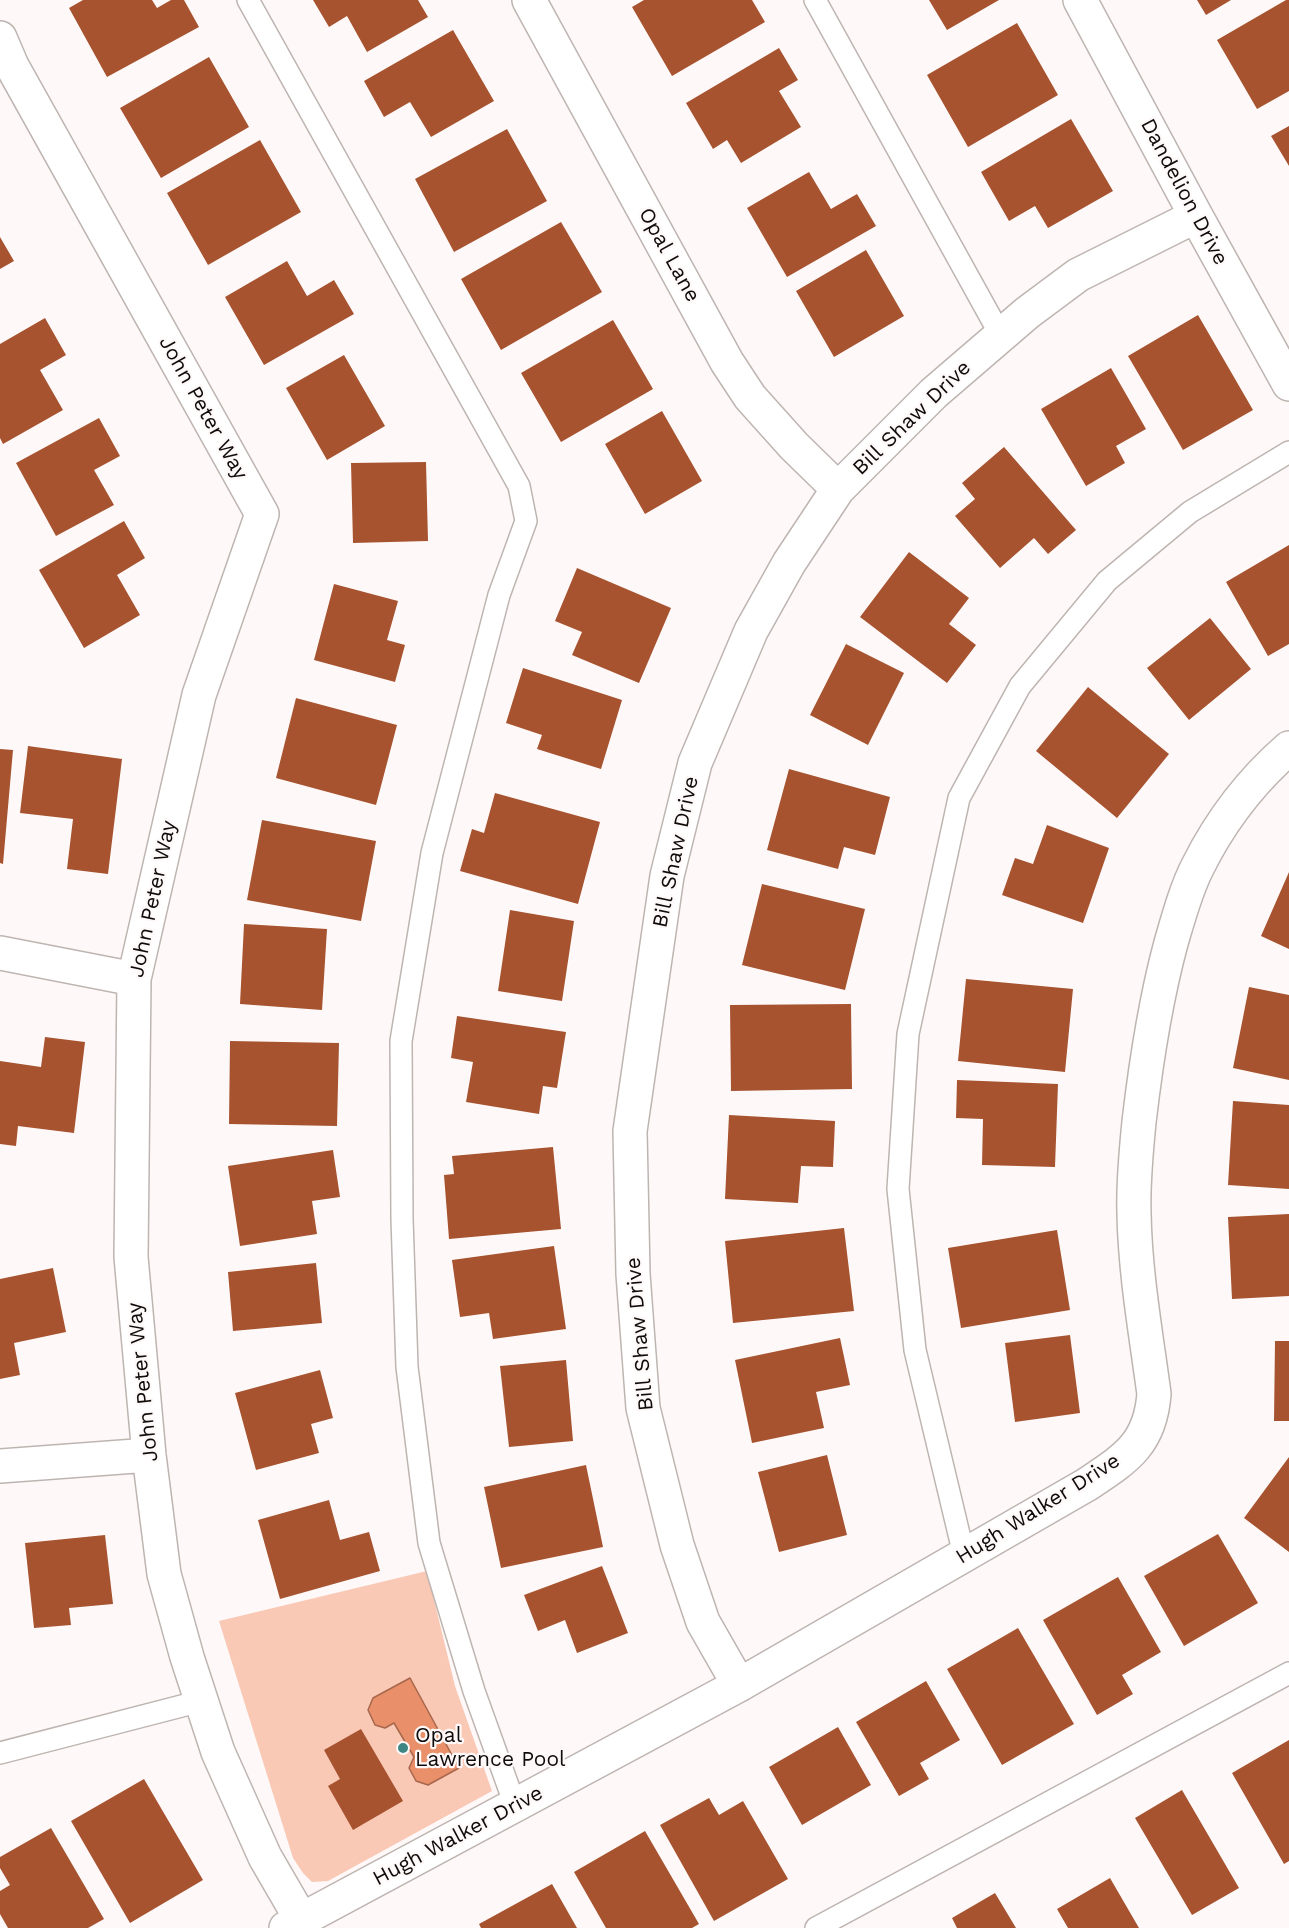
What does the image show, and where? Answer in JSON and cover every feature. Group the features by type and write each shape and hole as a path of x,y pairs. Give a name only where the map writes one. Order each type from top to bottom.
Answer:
{"street":[{"name":"Opal Lane","path":"529,0 727,362 750,397 794,446 838,489"},
{"name":"Dandelion Drive","path":"1080,0 1289,384"},
{"name":"John Peter Way","path":"4,59 262,514 199,695 134,979 131,1257 149,1455 164,1574 187,1657 218,1752 294,1924"},
{"name":"Bill Shaw Drive","path":"739,1685 703,1622 677,1545 644,1408 633,1274 630,1131 667,876 695,763 751,631 789,563 838,489 934,393 1027,313 1078,275 1196,216"},
{"name":"Hugh Walker Drive","path":"294,1924 739,1685 1086,1485 1119,1463 1143,1437 1152,1415 1154,1394 1137,1263 1134,1212 1137,1148 1145,1070 1159,989 1176,926 1197,868 1228,813 1268,767 1289,748"},
{"path":"0,953 134,979"},
{"path":"0,1466 149,1455"}],"lane":[{"path":"248,0 519,486 526,521 499,595 432,853 401,1041 402,1219 407,1367 429,1543 474,1691 515,1805"},
{"path":"815,0 1001,336"},
{"path":"964,1555 915,1350 898,1189 908,1034 959,798 1020,686 1107,581 1190,513 1289,452"},
{"path":"816,1928 1289,1673"},
{"path":"0,1753 201,1701"}],"shaded area":[{"path":"427,1571 455,1686 492,1791 328,1881 312,1882 293,1858 219,1621"},
{"path":"410,1678 459,1768 428,1785 416,1781 409,1768 414,1757 394,1723 385,1728 375,1725 368,1710 373,1698"}],"building":[{"path":"83,0 152,0 157,8 171,0 184,0 199,27 107,77 69,8"},
{"path":"313,0 418,0 428,17 367,52 347,16 329,27"},
{"path":"644,0 752,0 765,22 672,76 632,7"},
{"path":"929,0 999,0 947,30"},
{"path":"1197,0 1231,0 1206,15"},
{"path":"1289,0 1289,91 1257,109 1217,40"},
{"path":"1017,23 1058,95 968,147 927,75"},
{"path":"453,30 494,101 431,137 410,102 384,117 364,81"},
{"path":"779,48 798,80 779,91 801,127 741,163 727,140 713,149 686,103"},
{"path":"209,57 249,127 161,178 120,108"},
{"path":"1071,119 1113,191 1048,228 1035,206 1009,221 981,172"},
{"path":"1289,126 1289,166 1271,136"},
{"path":"507,129 547,201 454,252 415,179"},
{"path":"260,140 301,212 208,265 167,193"},
{"path":"809,172 831,209 857,194 876,226 787,277 747,208"},
{"path":"561,222 602,292 501,350 461,279"},
{"path":"0,237 14,261 0,269"},
{"path":"866,250 904,316 834,357 796,291"},
{"path":"287,261 307,296 334,280 354,314 264,365 225,297"},
{"path":"1198,315 1253,410 1183,450 1128,356"},
{"path":"45,318 66,355 40,370 63,410 3,444 0,438 0,344"},
{"path":"613,320 653,389 561,442 521,373"},
{"path":"344,355 385,426 327,460 286,388"},
{"path":"1111,368 1146,429 1116,446 1125,463 1086,486 1041,409"},
{"path":"662,411 702,481 645,514 605,444"},
{"path":"99,418 120,456 94,470 114,505 56,536 16,463"},
{"path":"1004,447 1076,530 1048,554 1034,538 1000,568 955,516 975,499 962,483"},
{"path":"426,462 428,541 353,543 351,463"},
{"path":"124,521 145,558 117,575 140,615 84,648 39,570"},
{"path":"1289,545 1289,644 1268,656 1226,582"},
{"path":"909,552 969,598 949,624 976,645 947,683 860,617"},
{"path":"577,568 671,608 639,683 572,655 582,632 555,621"},
{"path":"334,584 398,601 387,640 405,645 395,682 314,660"},
{"path":"1210,618 1251,669 1189,720 1147,668"},
{"path":"846,644 904,673 868,745 810,715"},
{"path":"523,668 622,700 601,769 537,749 542,735 506,723"},
{"path":"1088,687 1169,754 1117,818 1036,751"},
{"path":"296,698 397,725 376,805 276,778"},
{"path":"28,746 122,759 108,874 67,869 73,819 20,813"},
{"path":"0,749 13,750 3,864 0,863"},
{"path":"789,769 890,797 875,855 844,847 838,869 767,850"},
{"path":"495,793 600,822 578,904 460,871 472,829 484,833"},
{"path":"262,820 376,841 361,921 247,900"},
{"path":"1047,825 1109,848 1083,923 1002,895 1015,858 1033,864"},
{"path":"1289,872 1289,949 1261,936"},
{"path":"762,884 865,909 845,990 742,965"},
{"path":"510,910 574,921 562,1001 498,991"},
{"path":"244,924 327,929 322,1010 240,1004"},
{"path":"966,979 1073,989 1065,1072 958,1061"},
{"path":"1249,987 1289,995 1289,1080 1233,1068"},
{"path":"851,1004 852,1089 731,1091 730,1005"},
{"path":"457,1016 566,1032 557,1088 543,1086 539,1114 466,1102 473,1062 451,1058"},
{"path":"45,1037 85,1042 74,1133 18,1126 16,1146 0,1144 0,1061 41,1067"},
{"path":"230,1041 339,1043 337,1126 229,1124"},
{"path":"957,1080 1058,1084 1055,1167 982,1165 983,1119 956,1118"},
{"path":"1233,1101 1289,1105 1289,1189 1228,1185"},
{"path":"729,1115 835,1121 833,1167 801,1166 798,1203 725,1199"},
{"path":"553,1147 561,1229 449,1239 444,1175 454,1174 452,1156"},
{"path":"333,1150 340,1197 312,1201 317,1234 240,1246 228,1166"},
{"path":"1289,1214 1289,1296 1232,1299 1228,1217"},
{"path":"844,1228 854,1311 733,1323 725,1241"},
{"path":"1057,1230 1070,1310 961,1328 948,1248"},
{"path":"554,1246 566,1329 493,1339 489,1313 460,1317 452,1260"},
{"path":"316,1263 322,1323 233,1331 228,1272"},
{"path":"53,1268 66,1332 14,1343 20,1375 0,1379 0,1279"},
{"path":"1070,1335 1080,1413 1015,1422 1005,1343"},
{"path":"840,1338 850,1385 816,1392 824,1428 752,1443 735,1360"},
{"path":"1275,1341 1289,1341 1289,1421 1274,1421"},
{"path":"566,1360 573,1441 509,1447 500,1366"},
{"path":"320,1370 333,1418 311,1424 319,1453 256,1470 235,1393"},
{"path":"827,1455 847,1535 779,1552 758,1472"},
{"path":"1289,1457 1289,1552 1244,1518"},
{"path":"586,1465 603,1547 501,1568 484,1487"},
{"path":"329,1500 340,1540 369,1532 380,1571 280,1599 258,1520"},
{"path":"1218,1534 1258,1603 1184,1646 1144,1576"},
{"path":"105,1535 113,1604 69,1608 71,1625 34,1628 25,1543"},
{"path":"602,1566 628,1633 577,1653 565,1620 538,1631 524,1595"},
{"path":"1118,1577 1161,1652 1122,1675 1133,1694 1097,1715 1043,1620"},
{"path":"1018,1628 1074,1724 1002,1765 947,1669"},
{"path":"926,1681 960,1740 920,1763 929,1779 899,1796 856,1722"},
{"path":"838,1727 871,1785 802,1825 769,1767"},
{"path":"361,1729 403,1801 353,1830 328,1786 340,1779 324,1750"},
{"path":"1289,1740 1289,1861 1284,1864 1232,1773"},
{"path":"144,1779 203,1880 130,1923 71,1821"},
{"path":"1182,1790 1239,1888 1192,1915 1135,1818"},
{"path":"709,1798 719,1815 743,1801 788,1879 714,1921 660,1825"},
{"path":"51,1828 104,1919 88,1928 8,1928 0,1914 0,1891 10,1885 0,1868 0,1857"},
{"path":"645,1831 699,1924 692,1928 606,1928 574,1872"},
{"path":"1110,1878 1139,1928 1068,1928 1057,1909"},
{"path":"552,1884 577,1928 481,1928 479,1924"},
{"path":"995,1893 1016,1928 957,1928 952,1918"}],"place":[{"name":"Opal Lawrence Pool","path":"403,1748"}]}
